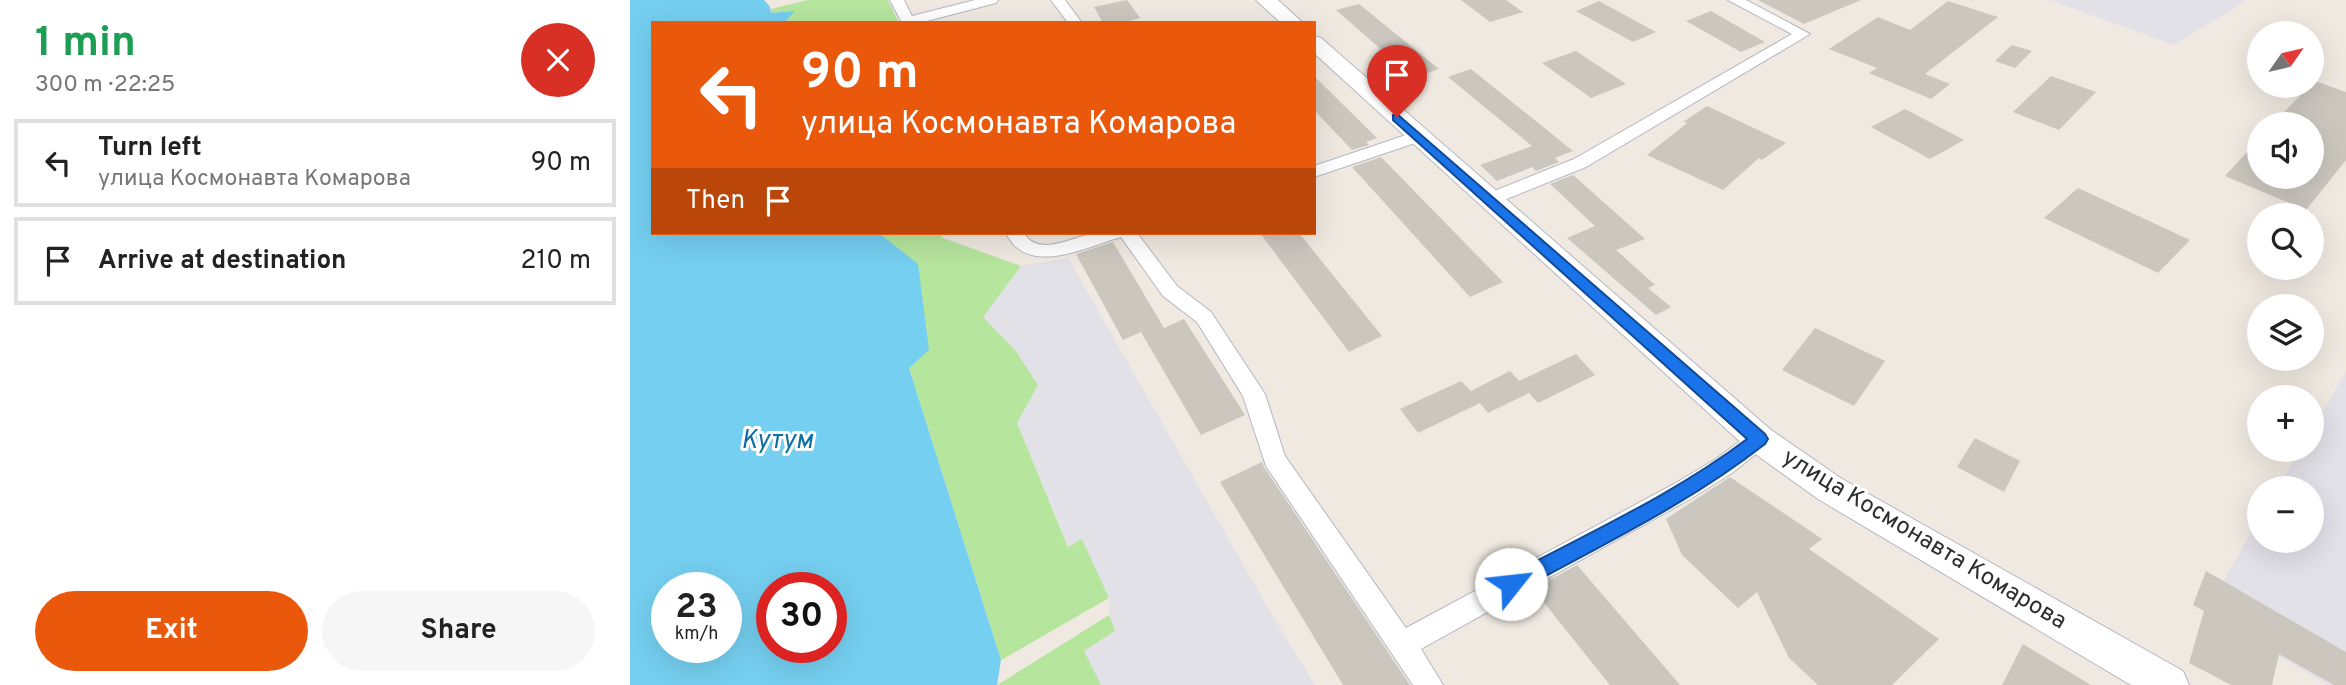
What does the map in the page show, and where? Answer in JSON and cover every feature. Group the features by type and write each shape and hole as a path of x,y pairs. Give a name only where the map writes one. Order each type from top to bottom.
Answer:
{"main road":[{"path":"1266,0 1291,21"},
{"name":"улица Космонавта Комарова","path":"1316,44 1759,439 1830,489 2169,685"}],"street":[{"path":"897,0 908,21"},
{"path":"913,21 991,0"},
{"path":"1058,0 1074,21"},
{"path":"1488,200 1580,163 1803,34 1735,0"},
{"path":"1316,171 1418,136"},
{"path":"1016,235 1022,245 1031,251 1047,251 1107,235"},
{"path":"1128,235 1170,291 1204,317 1254,394 1274,459 1429,685"},
{"path":"1402,645 1683,491 1724,466 1759,439"}],"shaded area":[{"path":"2050,0 2247,0 2174,45"},
{"path":"1068,258 1272,615 1315,685 1101,685 1084,651 1115,631 1109,615 1109,598 1082,539 1069,547 1017,423 983,317 1021,266"},
{"path":"2346,371 2346,685 2327,685 2205,612 2247,540 2247,553 2324,553 2324,476 2284,476 2293,462 2324,462 2324,409"}],"green space":[{"path":"808,0 888,0 898,21 786,21 794,11 771,13 771,9"},
{"path":"881,235 941,235 943,238 1021,266 983,317 1015,350 1038,385 1017,423 1068,547 1082,539 1109,598 1001,660 909,368 918,265"},
{"path":"1109,615 1115,631 1084,651 1101,685 997,685"}],"water":[{"name":"Кутум","path":"630,0 764,0 771,13 795,11 786,21 651,21 651,235 882,235 918,264 929,350 909,368 1001,660 997,685 630,685"}],"building":[{"path":"1127,0 1140,18 1129,21 1102,21 1094,7"},
{"path":"1461,0 1506,0 1523,12 1490,22"},
{"path":"1758,0 1861,0 1804,24"},
{"path":"1599,1 1656,32 1633,42 1576,11"},
{"path":"1948,1 1998,17 1925,74 1950,84 1931,99 1869,73 1877,68 1829,49 1878,17 1910,30"},
{"path":"1359,4 1439,69 1414,78 1336,10"},
{"path":"1711,11 1765,42 1741,52 1686,21"},
{"path":"2012,45 2032,51 2015,68 1995,61"},
{"path":"1576,51 1626,84 1591,98 1542,63"},
{"path":"1471,69 1573,151 1555,158 1559,162 1536,171 1532,167 1497,181 1480,165 1532,146 1448,77"},
{"path":"2051,76 2096,92 2059,130 2013,112"},
{"path":"1316,78 1377,138 1366,142 1369,145 1352,150 1316,112"},
{"path":"2324,84 2346,92 2346,160 2324,188 2324,112 2284,112 2298,98 2324,98"},
{"path":"1707,106 1786,143 1762,160 1759,158 1723,190 1647,155 1687,123 1683,122"},
{"path":"1905,109 1964,140 1930,159 1871,127"},
{"path":"2247,152 2247,185 2225,176"},
{"path":"1381,157 1503,282 1470,297 1352,167"},
{"path":"1573,175 1645,239 1616,250 1655,285 1648,288 1671,307 1656,315 1567,238 1595,226 1550,184"},
{"path":"2078,188 2190,240 2158,273 2044,218"},
{"path":"2256,189 2323,189 2312,203 2289,203"},
{"path":"1261,235 1301,235 1382,336 1349,352"},
{"path":"1113,242 1164,328 1184,319 1245,415 1201,435 1141,332 1123,340 1076,254"},
{"path":"1815,328 1885,361 1854,406 1782,370"},
{"path":"1576,354 1595,375 1538,403 1529,393 1488,413 1480,403 1418,433 1400,409 1461,381 1471,391 1510,371 1519,381"},
{"path":"1975,438 2020,461 2004,492 1957,467"},
{"path":"1262,462 1410,685 1343,685 1220,482"},
{"path":"1730,477 1822,539 1809,549 1939,639 1892,685 1818,685 1789,658 1757,592 1738,608 1682,555 1666,519"},
{"path":"1577,565 1680,685 1610,685 1533,589"},
{"path":"2206,571 2346,652 2346,685 2334,685 2279,654 2272,685 2231,685 2189,663 2204,611 2193,605"},
{"path":"2023,644 2091,685 2002,685"}],"route":[{"path":"1397,117 1759,439 1724,466 1683,491 1511,584"}]}
